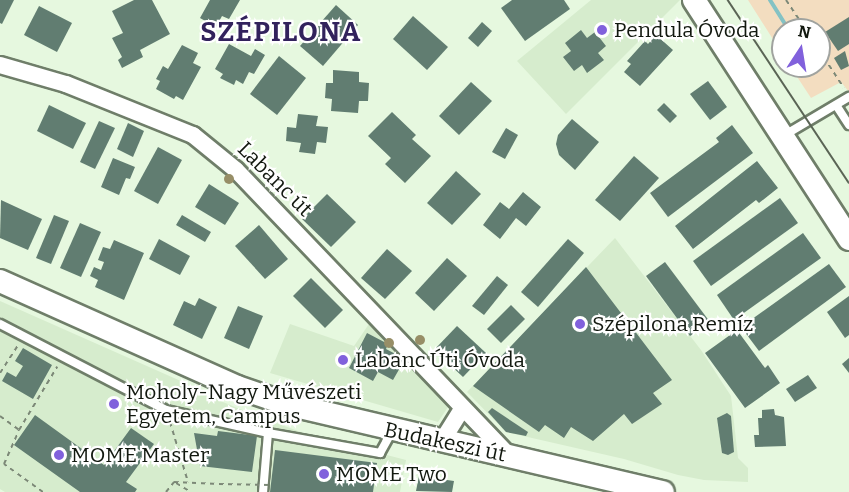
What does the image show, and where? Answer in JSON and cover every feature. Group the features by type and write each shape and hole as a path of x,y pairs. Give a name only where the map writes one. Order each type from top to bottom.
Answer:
{"main road":[{"path":"694,0 849,239"},
{"name":"Budakeszi út","path":"0,281 237,387 287,404 663,492"}],"street":[{"name":"Labanc út","path":"0,65 66,84 193,135 236,170 508,455"},
{"path":"442,441 463,408"}],"lane":[{"path":"783,136 849,96"},
{"path":"836,105 849,125"},
{"path":"0,324 166,410 268,433 380,453 393,430"},
{"path":"263,492 268,433"}],"path":[{"path":"786,0 798,18"},
{"path":"831,68 849,96"},
{"path":"0,373 24,337"},
{"path":"4,464 19,430 63,357"},
{"path":"166,410 188,482"},
{"path":"0,416 19,430"},
{"path":"0,461 43,492"},
{"path":"174,482 270,485"},
{"path":"166,492 174,482"},
{"path":"174,482 191,492"}],"shaded area":[{"name":"Pendula Óvoda","path":"591,0 680,0 566,114 517,61"},
{"path":"748,0 849,0 849,92 841,82 811,98 798,78 831,78 831,18 771,18 771,36"},
{"path":"615,238 701,350 731,396 738,458 748,468 748,482 704,480 678,475 624,459 506,432 467,392"},
{"name":"Moholy-Nagy Művészeti Egyetem, Campus","path":"0,301 252,414 306,434 406,460 400,492 5,492 0,489"},
{"name":"Labanc Úti Óvoda","path":"371,321 452,401 438,422 270,373 290,324 354,346"}],"building":[{"path":"0,0 14,0 2,24 0,23"},
{"path":"134,0 152,0 170,34 140,50 143,57 122,68 118,60 122,57 112,38 123,33 112,11"},
{"path":"210,0 240,0 229,19 222,16 216,27 200,18"},
{"path":"512,0 564,0 570,9 525,41 501,8"},
{"path":"336,5 358,25 323,66 300,46"},
{"path":"39,6 72,23 57,52 24,35"},
{"path":"413,16 448,47 427,70 393,39"},
{"path":"849,17 849,44 838,51 831,41 831,28"},
{"path":"482,22 492,31 478,47 468,38"},
{"path":"581,30 587,38 595,32 606,46 598,53 604,60 587,73 582,65 574,71 563,57 571,51 565,43"},
{"path":"656,35 673,50 640,86 624,72 631,64 627,61 645,41 648,44"},
{"path":"229,44 251,56 255,49 265,55 254,74 249,72 243,84 236,80 234,85 220,78 223,74 215,69"},
{"path":"182,45 198,53 193,63 201,67 183,100 176,96 174,99 156,89 160,81 156,79 163,66 168,69"},
{"path":"845,51 849,66 841,70 834,58"},
{"path":"279,56 306,78 277,115 250,94"},
{"path":"333,70 359,72 359,82 369,83 368,101 359,101 358,113 331,111 332,99 325,98 326,83 333,83"},
{"path":"708,81 727,107 710,120 690,94"},
{"path":"471,82 492,101 459,135 439,116"},
{"path":"664,103 677,116 670,123 657,110"},
{"path":"49,105 86,123 73,149 37,131"},
{"path":"392,112 416,135 412,139 431,156 405,183 385,164 391,158 368,136"},
{"path":"298,114 318,116 316,126 328,127 326,143 317,142 315,154 299,152 301,143 286,141 287,127 296,128"},
{"path":"572,119 599,142 575,170 559,155 556,144 558,135"},
{"path":"99,121 115,128 95,169 80,162"},
{"path":"128,123 144,131 133,157 117,149"},
{"path":"732,125 753,153 668,217 650,193 719,142 716,138"},
{"path":"506,128 518,135 505,159 492,152"},
{"path":"158,147 182,160 158,204 134,191"},
{"path":"634,156 659,178 620,221 595,200"},
{"path":"113,158 135,167 130,179 126,178 119,195 101,187"},
{"path":"757,161 778,188 759,203 756,200 693,249 675,226"},
{"path":"456,171 481,194 452,225 427,203"},
{"path":"209,184 239,203 225,225 195,207"},
{"path":"523,192 541,207 526,226 516,218 500,239 483,225 500,202 509,209"},
{"path":"327,194 356,222 331,247 302,219"},
{"path":"780,198 798,223 711,286 693,261"},
{"path":"1,200 42,219 28,250 0,238"},
{"path":"54,215 69,221 51,264 36,258"},
{"path":"182,215 211,232 205,242 176,225"},
{"path":"80,223 101,232 81,277 60,268"},
{"path":"259,225 288,259 265,279 235,246"},
{"path":"803,233 821,258 734,320 717,295"},
{"path":"159,239 190,256 180,275 149,259"},
{"path":"568,239 584,253 538,307 521,292"},
{"path":"114,240 144,253 124,300 95,287 98,280 90,276 94,267 101,270 104,262 98,260 103,247 110,249"},
{"path":"387,249 412,271 385,299 361,278"},
{"path":"447,258 467,276 434,311 415,293"},
{"path":"665,262 710,322 690,336 646,276"},
{"path":"829,264 846,287 759,351 741,327"},
{"name":"Szépilona Remíz","path":"586,267 672,380 653,393 662,404 632,424 624,414 593,441 571,427 564,438 545,425 539,432 473,386"},
{"path":"497,276 508,285 484,315 472,306"},
{"path":"311,278 343,310 325,328 293,296"},
{"path":"849,296 849,335 845,338 827,312"},
{"path":"199,298 217,307 202,339 173,325 184,301 195,306"},
{"path":"511,305 525,319 501,343 487,329"},
{"path":"238,306 263,316 249,349 224,338"},
{"path":"457,326 486,353 463,377 434,350"},
{"path":"737,330 765,368 768,365 780,383 745,408 705,353"},
{"path":"367,333 388,344 386,349 405,359 393,380 378,372 373,381 349,368"},
{"path":"23,348 52,365 33,399 2,381 7,372 16,377 23,366 15,361"},
{"path":"849,358 849,373 842,364"},
{"path":"808,375 817,388 795,402 786,389"},
{"path":"492,408 528,432 526,436 506,432 488,412"},
{"path":"774,409 775,415 784,417 786,446 755,447 754,435 759,435 758,418 762,418 762,410"},
{"path":"727,413 731,416 734,452 728,455 722,453 717,418"},
{"name":"MOME Master","path":"35,415 104,465 131,428 154,444 126,482 137,489 135,492 80,492 14,445"},
{"path":"218,431 257,436 252,472 200,466 194,433 217,436"},
{"name":"MOME Two","path":"275,450 377,463 373,492 270,492"},
{"path":"419,476 454,481 452,492 416,491"}],"waterway":[{"path":"770,0 781,18"}],"tram line":[{"path":"728,0 849,183"}],"place":[{"name":"Pendula Óvoda","path":"602,30"},
{"name":"Szépilona Remíz","path":"580,324"},
{"name":"Labanc Úti Óvoda","path":"343,360"},
{"name":"Moholy-Nagy Művészeti Egyetem, Campus","path":"114,404"},
{"name":"MOME Master","path":"59,455"},
{"name":"MOME Two","path":"324,474"}],"district":[{"name":"SZÉPILONA","path":"281,33"}]}
